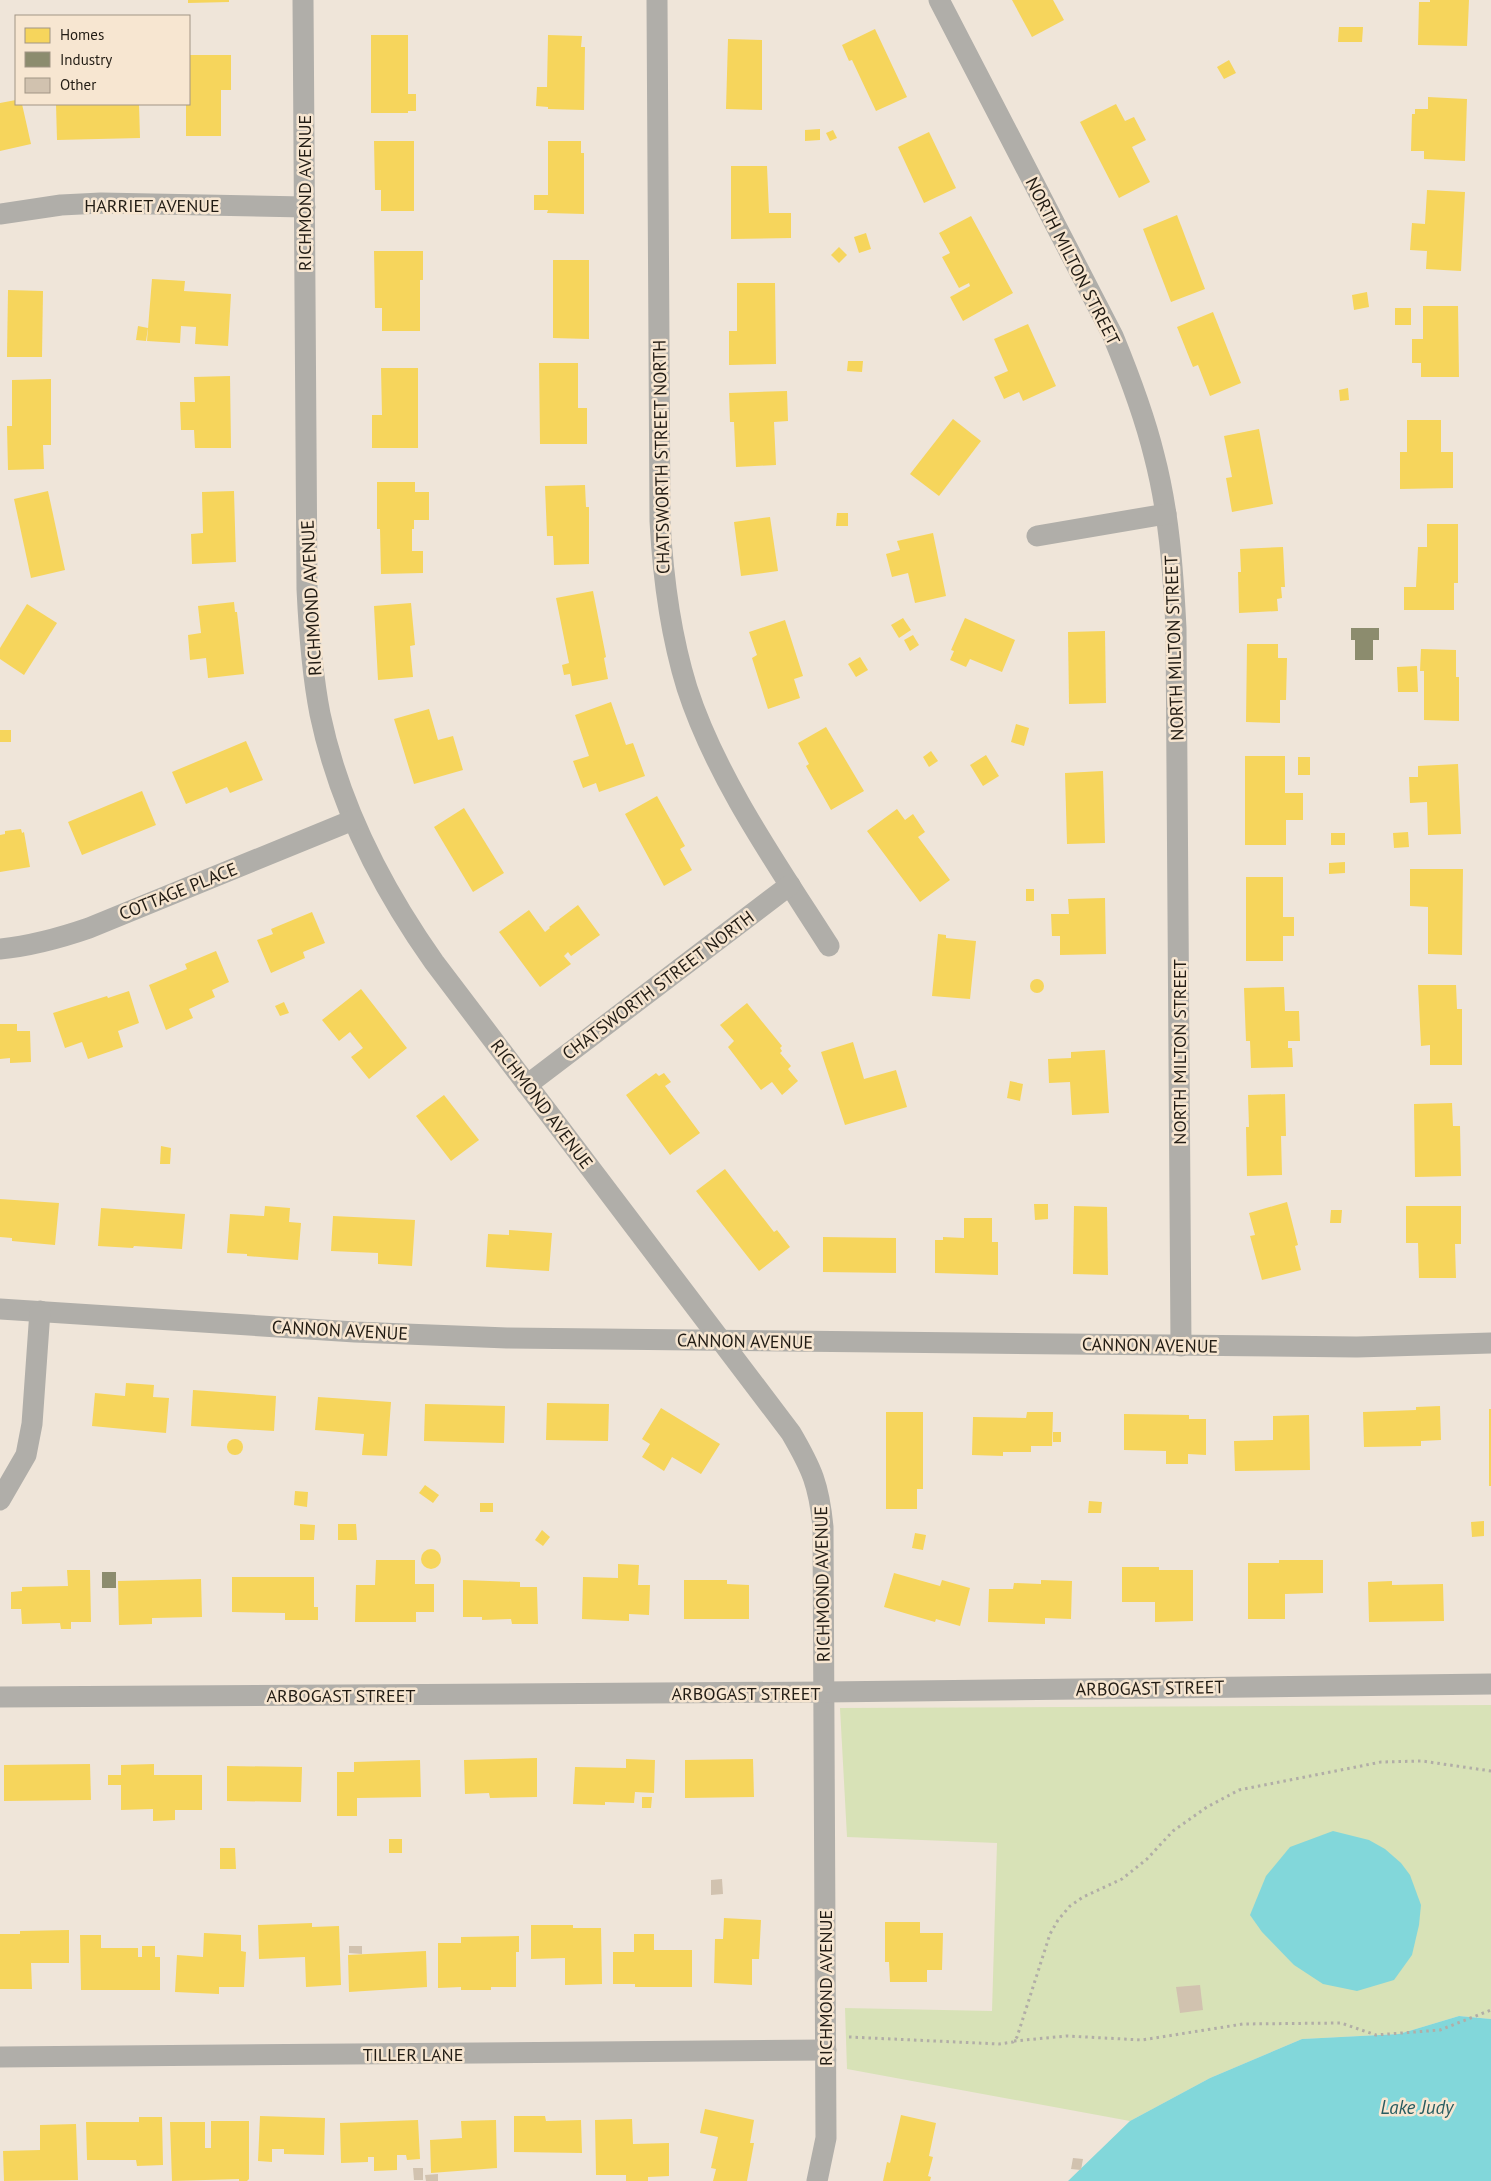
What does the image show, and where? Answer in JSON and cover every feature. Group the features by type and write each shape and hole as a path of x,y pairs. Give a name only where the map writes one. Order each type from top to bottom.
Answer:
{"street":[{"name":"RICHMOND AVENUE","path":"303,0 307,589 310,651 320,714 337,777 353,820 377,872 406,923 791,1433 811,1466 820,1497 823,1527 826,2138 817,2181"},
{"name":"CHATSWORTH STREET NORTH","path":"657,0 660,511 663,578 675,643 688,689 708,742 738,799 829,946"},
{"name":"NORTH MILTON STREET","path":"940,0 1113,336 1136,393 1154,455 1166,514 1173,562 1176,628 1180,1346"},
{"name":"HARRIET AVENUE","path":"0,214 61,205 100,203 305,207"},
{"path":"1037,536 1166,514"},
{"name":"COTTAGE PLACE","path":"0,949 61,938 89,928 353,820"},
{"name":"CHATSWORTH STREET NORTH","path":"527,1085 790,885"},
{"name":"CANNON AVENUE","path":"0,1309 355,1332 506,1338 1357,1348 1491,1343"},
{"path":"0,1500 14,1478 27,1448 32,1424 40,1311"},
{"name":"ARBOGAST STREET","path":"0,1697 824,1692 1491,1684"},
{"name":"TILLER LANE","path":"0,2057 826,2044"}],"path":[{"path":"1013,2042 1017,2036 1050,1934 1058,1920 1070,1906 1083,1897 1122,1879 1147,1859 1173,1831 1207,1807 1239,1790 1381,1762 1422,1761 1491,1770"},
{"path":"826,2044 999,2044 1067,2036 1142,2040 1243,2024 1341,2023 1376,2035 1440,2030 1491,2010"}],"green space":[{"path":"1491,1705 1491,2019 1459,2016 1399,2034 1302,2039 1210,2078 1130,2121 847,2069 845,2008 992,2011 997,1843 847,1837 840,1708"}],"water":[{"path":"1333,1831 1369,1840 1385,1849 1401,1863 1410,1875 1421,1905 1419,1925 1412,1955 1394,1980 1357,1991 1323,1984 1294,1965 1262,1932 1250,1915 1266,1876 1290,1847"},
{"name":"Lake Judy","path":"1459,2016 1491,2019 1491,2181 1068,2181 1130,2121 1210,2078 1302,2039 1399,2034"}],"building: Homes":[{"path":"188,0 229,0 229,2 188,3"},
{"path":"1012,0 1053,0 1064,20 1032,37"},
{"path":"1430,0 1469,0 1467,46 1418,45 1419,2 1430,2"},
{"path":"1339,27 1363,27 1362,42 1338,42"},
{"path":"875,29 907,97 876,111 852,60 849,61 842,45"},
{"path":"371,35 408,35 408,94 416,94 416,111 408,111 408,113 371,113"},
{"path":"548,35 582,36 581,47 585,47 584,110 548,109 548,107 536,106 537,87 547,87"},
{"path":"728,39 762,40 762,110 726,109"},
{"path":"190,55 231,55 231,90 221,90 221,136 186,136 186,105 190,105"},
{"path":"1229,60 1236,73 1224,79 1217,67"},
{"path":"1428,97 1467,99 1465,161 1424,159 1424,151 1411,151 1412,114 1415,114 1415,109 1428,109"},
{"path":"15,100 15,105 22,105 31,144 0,151 0,103"},
{"path":"1116,104 1125,121 1134,117 1146,140 1132,147 1150,182 1119,198 1080,122"},
{"path":"56,105 139,105 140,138 57,140"},
{"path":"820,129 820,140 805,141 805,130"},
{"path":"833,130 837,138 830,141 826,133"},
{"path":"929,132 956,188 924,203 898,147"},
{"path":"374,141 414,141 414,211 381,211 381,190 375,190"},
{"path":"548,141 581,141 581,153 584,153 584,214 547,213 548,210 534,210 534,195 548,195"},
{"path":"731,166 767,166 769,213 791,213 791,238 731,239"},
{"path":"1427,190 1465,192 1461,271 1426,269 1427,251 1410,250 1412,223 1425,224"},
{"path":"1177,215 1205,289 1171,302 1143,229"},
{"path":"971,216 1013,293 963,321 950,297 970,286 969,283 959,288 942,257 950,253 939,233"},
{"path":"866,233 871,249 859,253 854,237"},
{"path":"839,247 847,255 839,263 831,255"},
{"path":"374,251 423,251 423,280 420,280 420,331 382,331 382,308 375,308"},
{"path":"553,260 589,260 589,339 553,338"},
{"path":"152,279 185,281 184,291 231,294 228,346 195,344 196,327 181,326 180,343 147,341"},
{"path":"737,283 775,283 776,364 729,365 729,331 737,331"},
{"path":"8,290 43,291 42,357 7,357"},
{"path":"1367,292 1369,307 1354,310 1352,295"},
{"path":"1423,306 1458,306 1459,377 1421,377 1421,363 1412,363 1412,339 1423,339"},
{"path":"1395,308 1411,308 1411,325 1395,325"},
{"path":"1213,312 1241,383 1210,396 1198,365 1193,367 1177,327"},
{"path":"1028,324 1056,386 1023,401 1019,392 1004,399 994,377 1008,371 994,339"},
{"path":"138,326 148,328 146,341 136,340"},
{"path":"848,361 863,361 862,372 847,371"},
{"path":"539,363 578,363 578,408 587,408 587,444 540,444"},
{"path":"381,368 418,368 418,448 372,448 372,415 382,415"},
{"path":"230,376 231,448 195,448 194,430 181,430 180,402 195,402 194,377"},
{"path":"51,379 51,445 43,445 44,469 8,470 7,426 12,426 12,380"},
{"path":"1348,388 1349,400 1340,401 1339,390"},
{"path":"787,391 788,421 774,422 776,465 736,467 734,422 730,422 729,393"},
{"path":"953,419 981,441 939,496 910,474"},
{"path":"1407,420 1441,420 1441,452 1453,452 1453,488 1400,489 1400,452 1407,452"},
{"path":"1259,429 1273,504 1232,512 1226,478 1232,477 1224,436"},
{"path":"377,482 415,482 415,492 429,492 429,520 414,520 414,529 412,529 412,551 423,551 423,573 381,574 380,529 377,529"},
{"path":"585,485 586,507 589,507 589,564 554,565 553,536 547,536 545,486"},
{"path":"48,491 65,570 31,578 14,499"},
{"path":"234,491 236,562 192,564 191,534 203,533 202,492"},
{"path":"837,513 848,513 848,526 836,526"},
{"path":"770,517 778,571 741,576 734,522"},
{"path":"1427,524 1458,524 1458,583 1454,583 1454,610 1404,610 1404,587 1416,587 1418,547 1427,547"},
{"path":"933,533 946,596 915,603 908,573 892,577 886,554 900,550 897,541"},
{"path":"1283,547 1285,587 1281,587 1282,598 1277,599 1278,611 1239,613 1238,572 1241,572 1240,549"},
{"path":"593,591 606,657 604,658 608,679 572,686 570,674 564,675 562,665 569,663 556,598"},
{"path":"234,602 235,612 237,612 244,674 208,678 206,658 190,660 188,635 201,633 198,606"},
{"path":"411,603 415,645 410,646 413,677 378,680 374,606"},
{"path":"27,604 57,623 24,675 0,659 0,648"},
{"path":"903,618 911,630 899,638 891,625"},
{"path":"965,618 1015,640 1002,672 970,659 966,667 950,660 954,651 951,650"},
{"path":"785,620 803,676 794,679 800,698 768,709 752,658 757,655 749,632"},
{"path":"1105,631 1106,703 1069,704 1068,632"},
{"path":"913,635 919,645 910,651 904,640"},
{"path":"1247,644 1278,644 1278,658 1287,658 1286,700 1280,700 1280,723 1246,722"},
{"path":"1421,649 1456,650 1456,677 1459,677 1459,721 1424,720 1424,671 1420,671"},
{"path":"860,657 868,670 856,677 848,664"},
{"path":"1417,666 1418,692 1398,692 1397,667"},
{"path":"611,702 626,745 633,743 645,776 599,792 596,783 583,788 573,761 589,756 575,715"},
{"path":"429,709 438,740 453,736 463,770 414,784 394,719"},
{"path":"1016,724 1029,728 1024,746 1011,742"},
{"path":"826,727 864,791 831,810 806,766 809,764 798,743"},
{"path":"0,730 11,730 11,742 0,742"},
{"path":"246,741 263,780 230,793 227,787 186,804 172,772"},
{"path":"931,751 938,761 929,767 923,757"},
{"path":"986,755 999,776 983,786 970,765"},
{"path":"1245,756 1285,756 1285,793 1303,793 1303,820 1286,820 1286,845 1245,845"},
{"path":"1298,757 1310,757 1310,775 1298,775"},
{"path":"1458,764 1461,834 1428,835 1427,802 1410,803 1409,777 1418,777 1418,766"},
{"path":"1103,771 1105,843 1067,844 1065,773"},
{"path":"142,791 156,825 82,855 68,822"},
{"path":"657,796 685,846 680,849 692,870 664,886 625,814"},
{"path":"464,808 504,873 473,892 434,827"},
{"path":"897,809 905,820 913,814 925,832 918,837 950,880 920,902 867,831"},
{"path":"21,829 22,833 24,832 30,867 0,872 0,835 5,834 5,831"},
{"path":"1408,832 1409,847 1394,848 1393,833"},
{"path":"1331,833 1345,833 1345,845 1331,845"},
{"path":"1345,862 1345,873 1329,874 1329,863"},
{"path":"1410,869 1463,869 1462,955 1428,954 1428,907 1410,906"},
{"path":"1246,877 1283,877 1283,917 1294,917 1294,936 1283,936 1283,961 1246,961"},
{"path":"1026,889 1034,889 1034,901 1026,901"},
{"path":"1105,898 1106,954 1060,955 1060,936 1052,936 1051,914 1069,914 1068,899"},
{"path":"578,905 600,935 571,956 568,952 564,956 571,964 540,987 499,932 529,910 545,932"},
{"path":"312,912 325,943 303,952 305,958 271,973 257,940 273,934 271,929"},
{"path":"938,934 946,935 946,938 976,941 970,999 932,996"},
{"path":"216,951 229,982 212,990 215,997 189,1009 193,1018 166,1030 149,985 187,969 185,964"},
{"path":"1037,979 1042,981 1044,986 1042,991 1037,993 1032,991 1030,986 1032,981"},
{"path":"1418,985 1456,985 1457,1009 1462,1009 1462,1065 1430,1065 1430,1045 1421,1046"},
{"path":"1284,987 1285,1011 1299,1011 1300,1041 1288,1041 1288,1048 1292,1048 1293,1067 1251,1068 1250,1041 1246,1041 1244,988"},
{"path":"361,989 407,1048 369,1079 351,1057 363,1048 350,1032 339,1041 322,1020"},
{"path":"129,991 139,1023 118,1031 123,1047 88,1059 82,1042 65,1048 53,1013"},
{"path":"284,1002 289,1013 280,1016 275,1006"},
{"path":"747,1003 782,1046 780,1053 791,1066 788,1069 798,1081 782,1095 772,1082 761,1090 728,1047 734,1041 720,1025"},
{"path":"0,1024 17,1024 17,1031 30,1031 31,1062 10,1063 10,1058 0,1059"},
{"path":"853,1042 864,1079 896,1070 907,1107 845,1125 821,1052"},
{"path":"1105,1050 1109,1113 1072,1115 1070,1082 1049,1083 1048,1059 1071,1058 1071,1052"},
{"path":"656,1073 659,1076 664,1073 671,1082 665,1086 700,1133 670,1155 626,1095"},
{"path":"1010,1081 1023,1084 1020,1101 1007,1098"},
{"path":"1285,1094 1286,1136 1281,1136 1282,1175 1247,1176 1246,1127 1249,1127 1248,1095"},
{"path":"444,1095 479,1140 451,1161 416,1116"},
{"path":"1452,1103 1453,1126 1460,1126 1461,1176 1415,1177 1414,1104"},
{"path":"161,1146 171,1148 170,1164 160,1164"},
{"path":"725,1169 774,1232 777,1230 790,1247 759,1271 696,1191"},
{"path":"0,1199 59,1203 55,1245 12,1241 12,1238 0,1237"},
{"path":"1287,1202 1298,1245 1295,1246 1301,1270 1262,1280 1250,1236 1255,1235 1249,1213"},
{"path":"1034,1204 1048,1204 1048,1219 1035,1220"},
{"path":"265,1206 290,1208 289,1222 301,1223 298,1260 227,1253 230,1214 264,1216"},
{"path":"1074,1206 1107,1207 1108,1275 1073,1274"},
{"path":"1406,1206 1461,1206 1461,1244 1455,1244 1456,1278 1419,1278 1418,1243 1406,1243"},
{"path":"101,1208 185,1214 182,1249 98,1246"},
{"path":"1331,1210 1342,1210 1341,1223 1330,1223"},
{"path":"333,1216 415,1220 412,1266 378,1264 378,1253 331,1251"},
{"path":"964,1218 992,1218 992,1242 998,1242 998,1275 935,1273 935,1240 943,1240 943,1237 964,1238"},
{"path":"509,1230 552,1233 549,1271 486,1267 488,1234 509,1235"},
{"path":"823,1237 896,1238 896,1273 823,1272"},
{"path":"126,1383 154,1385 153,1397 169,1398 166,1433 92,1426 95,1393 125,1396"},
{"path":"193,1390 276,1396 274,1431 191,1426"},
{"path":"318,1397 391,1402 387,1456 362,1455 364,1434 315,1430"},
{"path":"547,1403 609,1404 608,1441 546,1440"},
{"path":"425,1404 505,1406 504,1443 424,1441"},
{"path":"1440,1406 1441,1440 1421,1441 1421,1446 1364,1447 1363,1412 1416,1410 1416,1407"},
{"path":"661,1408 720,1444 701,1474 672,1457 664,1471 642,1457 650,1444 642,1439"},
{"path":"1489,1409 1491,1409 1491,1486 1489,1486"},
{"path":"886,1412 923,1412 923,1489 917,1489 917,1509 886,1509"},
{"path":"1027,1412 1053,1412 1052,1446 1031,1446 1031,1452 1003,1452 1003,1456 972,1455 973,1417 1026,1418"},
{"path":"1124,1414 1189,1415 1189,1419 1206,1419 1206,1455 1188,1454 1188,1464 1166,1464 1166,1451 1124,1450"},
{"path":"1309,1415 1310,1470 1235,1471 1234,1441 1273,1440 1273,1416"},
{"path":"1053,1432 1061,1432 1061,1442 1053,1442"},
{"path":"232,1439 238,1439 243,1444 241,1453 232,1455 227,1450 227,1444"},
{"path":"425,1485 439,1495 433,1503 419,1493"},
{"path":"295,1491 308,1492 307,1507 294,1505"},
{"path":"1089,1501 1102,1502 1101,1513 1088,1513"},
{"path":"480,1503 493,1503 493,1512 480,1512"},
{"path":"1484,1521 1484,1536 1472,1537 1471,1522"},
{"path":"300,1524 315,1525 314,1540 300,1540"},
{"path":"338,1524 356,1524 357,1540 338,1540"},
{"path":"542,1530 550,1537 543,1546 535,1540"},
{"path":"915,1533 926,1535 923,1550 912,1548"},
{"path":"427,1549 435,1549 441,1555 441,1563 435,1569 427,1569 421,1563 421,1555"},
{"path":"376,1560 415,1560 415,1584 434,1584 434,1612 416,1612 416,1622 355,1622 356,1585 375,1585"},
{"path":"1279,1560 1323,1560 1323,1593 1285,1594 1285,1619 1248,1619 1248,1563 1279,1563"},
{"path":"618,1564 639,1565 638,1585 650,1585 649,1615 629,1614 629,1621 582,1619 583,1577 618,1578"},
{"path":"1122,1567 1159,1567 1159,1570 1193,1570 1193,1621 1155,1622 1155,1602 1122,1602"},
{"path":"67,1570 90,1570 91,1622 71,1622 71,1629 61,1629 60,1623 22,1624 21,1609 11,1609 11,1592 22,1591 22,1587 68,1586"},
{"path":"894,1573 940,1586 942,1580 970,1588 960,1626 936,1619 935,1622 884,1607"},
{"path":"232,1577 314,1577 314,1607 318,1607 318,1620 285,1620 285,1613 232,1612"},
{"path":"201,1579 202,1617 152,1618 152,1624 119,1625 118,1581"},
{"path":"463,1580 520,1582 520,1587 537,1587 538,1624 512,1624 511,1619 482,1620 482,1617 463,1617"},
{"path":"684,1580 727,1580 727,1584 749,1585 749,1619 684,1619"},
{"path":"1041,1580 1072,1581 1071,1619 1045,1618 1045,1624 988,1622 989,1589 1013,1589 1014,1583 1041,1584"},
{"path":"1392,1581 1392,1585 1443,1584 1444,1621 1369,1622 1368,1582"},
{"path":"537,1758 537,1797 490,1798 489,1793 465,1794 464,1760"},
{"path":"626,1759 655,1760 654,1793 635,1792 634,1803 605,1802 605,1805 573,1804 575,1767 626,1768"},
{"path":"753,1759 754,1797 685,1798 685,1760"},
{"path":"420,1760 421,1797 357,1798 357,1816 337,1816 337,1772 354,1772 354,1762"},
{"path":"90,1764 91,1800 4,1801 4,1765"},
{"path":"154,1764 154,1775 202,1775 202,1810 175,1810 175,1820 153,1821 153,1809 121,1810 121,1785 108,1785 108,1775 121,1775 121,1765"},
{"path":"227,1766 302,1767 301,1802 227,1801"},
{"path":"642,1797 652,1797 651,1808 642,1808"},
{"path":"389,1839 402,1839 402,1853 389,1853"},
{"path":"220,1848 235,1848 236,1869 220,1869"},
{"path":"724,1918 761,1920 759,1959 752,1959 752,1985 714,1983 715,1939 723,1939"},
{"path":"885,1922 920,1922 920,1933 943,1933 942,1970 927,1970 927,1982 890,1982 889,1962 885,1962"},
{"path":"312,1923 312,1927 339,1926 341,1985 306,1987 305,1957 259,1959 258,1925"},
{"path":"531,1925 573,1925 573,1928 601,1928 602,1984 565,1985 565,1958 531,1959"},
{"path":"69,1930 69,1963 31,1963 32,1989 0,1989 0,1934 20,1934 20,1931"},
{"path":"204,1933 241,1935 241,1951 246,1952 244,1987 219,1987 219,1994 175,1992 177,1955 203,1957"},
{"path":"634,1934 654,1934 654,1950 692,1950 692,1987 635,1987 635,1984 613,1984 613,1952 634,1952"},
{"path":"80,1935 101,1935 101,1948 138,1948 138,1957 142,1957 142,1946 155,1946 155,1957 160,1957 160,1990 81,1990"},
{"path":"519,1936 519,1952 516,1952 516,1987 491,1987 491,1990 461,1990 461,1987 438,1988 438,1943 461,1943 461,1937"},
{"path":"426,1951 427,1987 349,1992 348,1955"},
{"path":"705,2109 754,2120 750,2143 754,2143 747,2181 713,2181 716,2169 711,2168 718,2137 700,2133"},
{"path":"901,2115 936,2123 929,2156 933,2157 928,2176 931,2177 930,2181 883,2181 887,2162 890,2163"},
{"path":"260,2116 325,2118 324,2155 284,2154 284,2149 272,2149 272,2162 258,2161"},
{"path":"514,2116 545,2116 546,2121 581,2120 582,2153 514,2152"},
{"path":"139,2117 162,2117 163,2165 137,2166 136,2160 87,2160 86,2122 139,2122"},
{"path":"632,2119 633,2144 669,2143 669,2176 648,2177 648,2181 626,2181 626,2175 596,2175 595,2120"},
{"path":"418,2120 420,2159 407,2160 406,2155 397,2155 397,2170 374,2171 374,2157 368,2157 368,2162 341,2163 340,2123"},
{"path":"496,2120 497,2168 431,2173 430,2140 462,2138 461,2121"},
{"path":"211,2121 249,2121 249,2179 247,2181 239,2181 239,2179 172,2181 170,2122 205,2122 205,2148 211,2148"},
{"path":"76,2124 78,2180 4,2181 3,2151 40,2150 40,2125"}],"building: Industry":[{"path":"1351,628 1379,628 1379,640 1373,640 1373,660 1355,660 1355,640 1351,640"},
{"path":"102,1572 116,1572 116,1588 102,1588"}],"building: Other":[{"path":"722,1879 723,1894 711,1895 711,1880"},
{"path":"349,1946 362,1946 362,1954 349,1953"},
{"path":"1200,1985 1203,2010 1180,2013 1176,1987"},
{"path":"1073,2158 1083,2159 1081,2170 1071,2169"},
{"path":"413,2168 423,2168 423,2180 414,2180"},
{"path":"438,2174 438,2181 426,2181 425,2175"}]}
